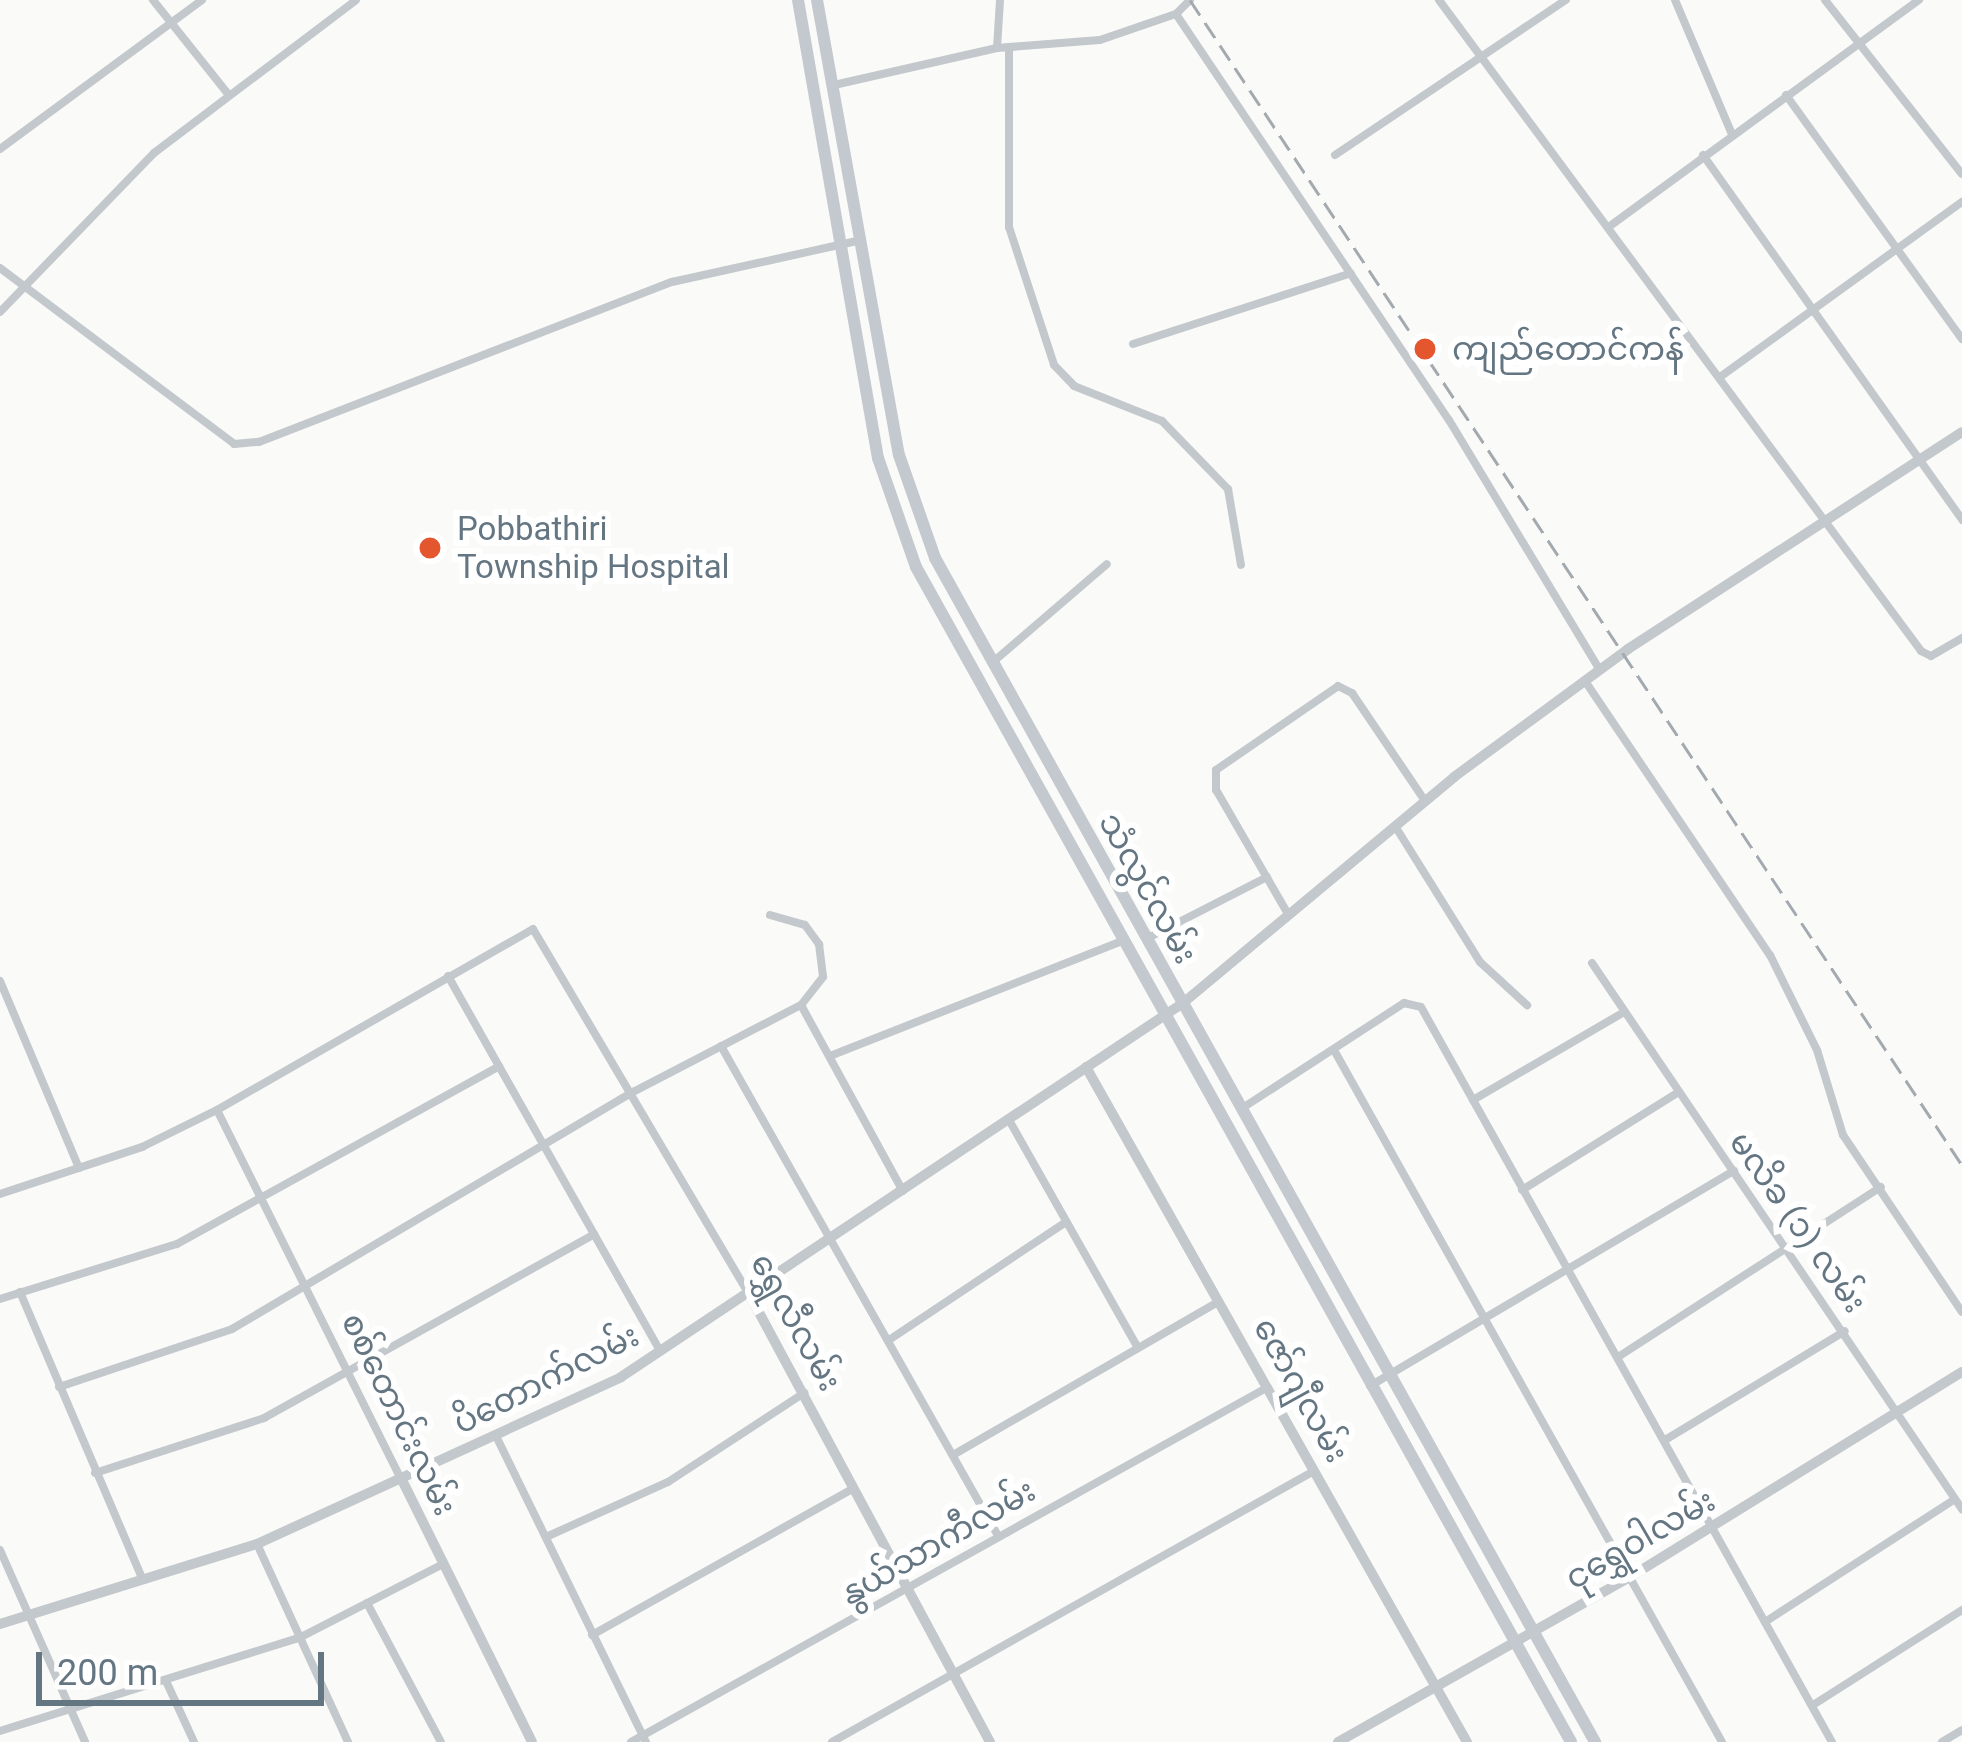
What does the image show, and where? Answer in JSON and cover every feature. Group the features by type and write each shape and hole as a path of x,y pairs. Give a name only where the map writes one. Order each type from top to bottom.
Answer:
{"main road":[{"name":"သံလွင်လမ်း","path":"798,0 846,242 878,458 902,532 1121,941 1571,1742"},
{"name":"သံလွင်လမ်း","path":"817,0 913,506 1115,887 1244,1107 1595,1742"}],"street":[{"path":"153,0 228,94"},
{"path":"2,142 176,26 202,0"},
{"path":"0,312 154,153 356,0"},
{"path":"997,48 1000,0"},
{"path":"834,85 997,48 1100,40 1176,14 1190,0"},
{"path":"1439,0 1921,651 1931,656 1962,638"},
{"path":"1335,155 1566,0"},
{"path":"1675,0 1732,134"},
{"path":"1825,0 1962,174"},
{"path":"1610,226 1919,0"},
{"path":"1176,14 1576,619 1600,670"},
{"path":"1009,47 1009,227 1054,364 1074,386 1162,421 1228,489 1241,565"},
{"path":"1786,95 1962,339"},
{"path":"1703,155 1811,316 1962,520"},
{"path":"1720,376 1811,316 1962,202"},
{"path":"0,268 234,444 259,442 672,282 863,240"},
{"path":"1133,344 1351,274"},
{"name":"ပိတောက်လမ်း","path":"0,1624 257,1544 496,1436 660,1351 1183,1003 1424,801 1600,670 1826,517 1962,432"},
{"path":"993,662 1107,564"},
{"path":"1585,681 1770,955 1822,1064 1843,1135 1962,1312"},
{"path":"1288,914 1213,779 1329,689 1352,693 1424,801"},
{"path":"1394,826 1480,962 1527,1005"},
{"path":"1146,940 1267,877"},
{"path":"59,1387 232,1329 303,1282 543,1143 801,1005 823,977 819,944 805,925 770,915"},
{"name":"ရွှေလီလမ်း","path":"448,976 527,930 543,935 805,1392 991,1742"},
{"path":"830,1056 1121,941"},
{"name":"မလိခ (၁) လမ်း","path":"1592,964 1962,1509"},
{"path":"0,1193 79,1168 217,1111 448,976 660,1351"},
{"path":"0,981 79,1168"},
{"path":"1244,1107 1416,1002 1832,1742"},
{"path":"801,1005 904,1192"},
{"path":"1473,1100 1624,1012"},
{"path":"721,1046 997,1534"},
{"path":"1334,1050 1722,1742"},
{"path":"0,1299 178,1244 499,1066"},
{"name":"ဇော်ဂျီလမ်း","path":"1086,1067 1467,1742"},
{"path":"1522,1190 1679,1092"},
{"name":"စစ်တောင်းလမ်း","path":"217,1111 532,1742"},
{"path":"1009,1120 1138,1348"},
{"path":"1370,1386 1734,1171"},
{"path":"1618,1357 1789,1252 1881,1187"},
{"path":"889,1340 1066,1222"},
{"path":"95,1473 264,1418 594,1234"},
{"path":"20,1292 143,1582"},
{"path":"952,1455 1220,1301"},
{"path":"1665,1440 1845,1331"},
{"name":"ငုရွှေဝါလမ်း","path":"1338,1742 1900,1417 1962,1372"},
{"name":"နွယ်သာကီလမ်း","path":"631,1742 645,1739 997,1534 1269,1386"},
{"path":"545,1538 668,1482 805,1392"},
{"path":"496,1436 645,1739"},
{"path":"832,1742 1316,1471"},
{"path":"592,1635 854,1488"},
{"path":"1766,1622 1955,1498"},
{"path":"257,1544 348,1742"},
{"path":"0,1550 25,1616 85,1742"},
{"path":"0,1731 299,1638 443,1564"},
{"path":"367,1603 441,1742"},
{"path":"1813,1705 1962,1610"},
{"path":"166,1681 194,1742"},
{"path":"1942,1742 1962,1730"}],"railway":[{"path":"1190,0 1962,1165"}],"place":[{"name":"ကျည်တောင်ကန်","path":"1425,349"},
{"name":"Pobbathiri Township Hospital","path":"430,548"}]}
